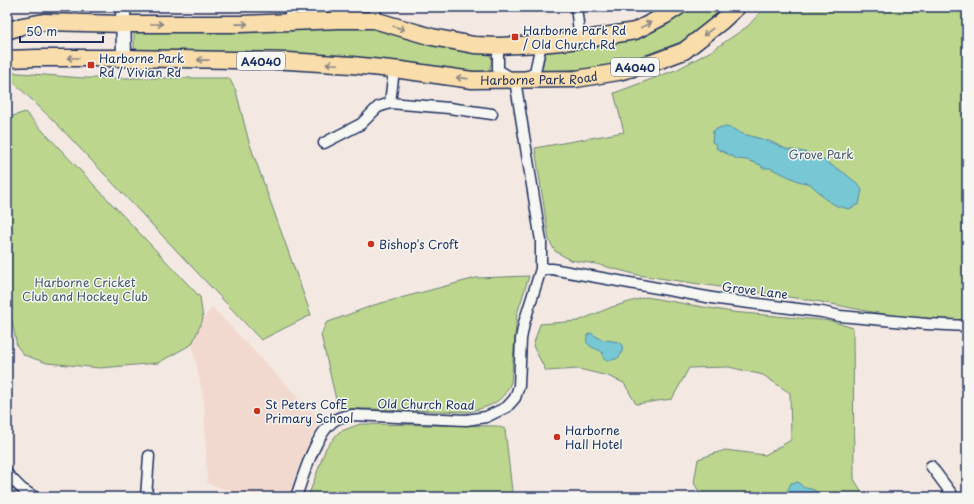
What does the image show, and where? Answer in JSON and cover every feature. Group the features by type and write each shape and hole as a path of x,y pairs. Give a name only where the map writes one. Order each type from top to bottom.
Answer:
{"main road":[{"path":"7,31 22,26 44,22 241,24 290,14 339,20 375,14 432,37 474,45 498,46 580,40 635,31 678,7"},
{"name":"Harborne Park Road","path":"7,60 38,58 124,58 288,61 401,70 472,80 576,79 618,72 652,63 684,51 737,7"}],"street":[{"path":"123,7 124,58"},
{"path":"576,7 580,40"},
{"path":"498,46 498,70 514,80 531,75 535,72 541,44"},
{"path":"390,103 394,70"},
{"name":"Old Church Road","path":"296,497 306,467 318,442 330,424 338,418 352,415 466,420 486,417 507,407 515,398 519,386 521,339 524,323 541,269 542,241 514,80"},
{"path":"324,143 361,124 378,107 390,103 449,108 492,114"},
{"name":"Grove Lane","path":"541,269 556,270 718,299 822,312 840,316 967,326"},
{"path":"146,497 149,456"},
{"path":"931,466 954,497"},
{"path":"7,474 22,489 34,497"}],"shaded area":[{"name":"St Peters CofE Primary School","path":"212,307 319,419 299,465 289,497 246,497 207,483 204,402 192,344 203,319"}],"green space":[{"path":"685,7 727,7 681,42 642,56 605,67 541,73 546,49 583,44"},
{"name":"Grove Park","path":"765,7 967,7 967,320 902,317 816,301 638,275 596,264 570,260 555,251 549,240 535,148 624,132 614,93 678,69 713,50 748,26"},
{"path":"369,24 486,50 492,59 490,68 483,74 340,57 134,50 134,28"},
{"path":"7,72 83,78 229,78 236,91 249,142 311,315 261,340 57,124 7,76"},
{"name":"Harborne Cricket Club and Hockey Club","path":"25,112 200,297 203,319 192,344 158,363 100,368 47,363 24,355 17,346 7,297 7,118"},
{"path":"529,276 517,314 511,382 504,395 499,400 489,406 468,412 338,408 321,335 326,323 374,305 476,278"},
{"path":"646,297 732,312 831,321 853,328 854,479 865,497 702,497 694,483 698,459 725,450 765,455 791,440 790,393 763,375 729,367 689,368 672,399 636,404 624,383 608,376 579,369 546,371 533,346 540,324 578,321 612,307"},
{"path":"360,424 497,426 505,429 512,491 503,497 308,497 326,448 339,432"}],"water":[{"path":"721,127 731,128 743,134 769,141 786,149 815,154 843,172 858,184 862,190 859,204 849,209 837,206 825,199 810,184 798,181 770,168 762,168 761,165 747,160 737,159 716,148 717,145 712,142 713,131"},
{"path":"591,333 600,339 619,342 622,344 621,355 613,360 605,360 603,353 589,345 587,342 588,334"},
{"path":"798,482 804,488 828,497 793,497 787,492 791,483"}],"place":[{"name":"Harborne Park Rd / Old Church Rd","path":"515,37"},
{"name":"Harborne Park Rd / Vivian Rd","path":"91,65"},
{"name":"Bishop's Croft","path":"371,244"},
{"name":"St Peters CofE Primary School","path":"257,411"},
{"name":"Harborne Hall Hotel","path":"557,437"}]}
